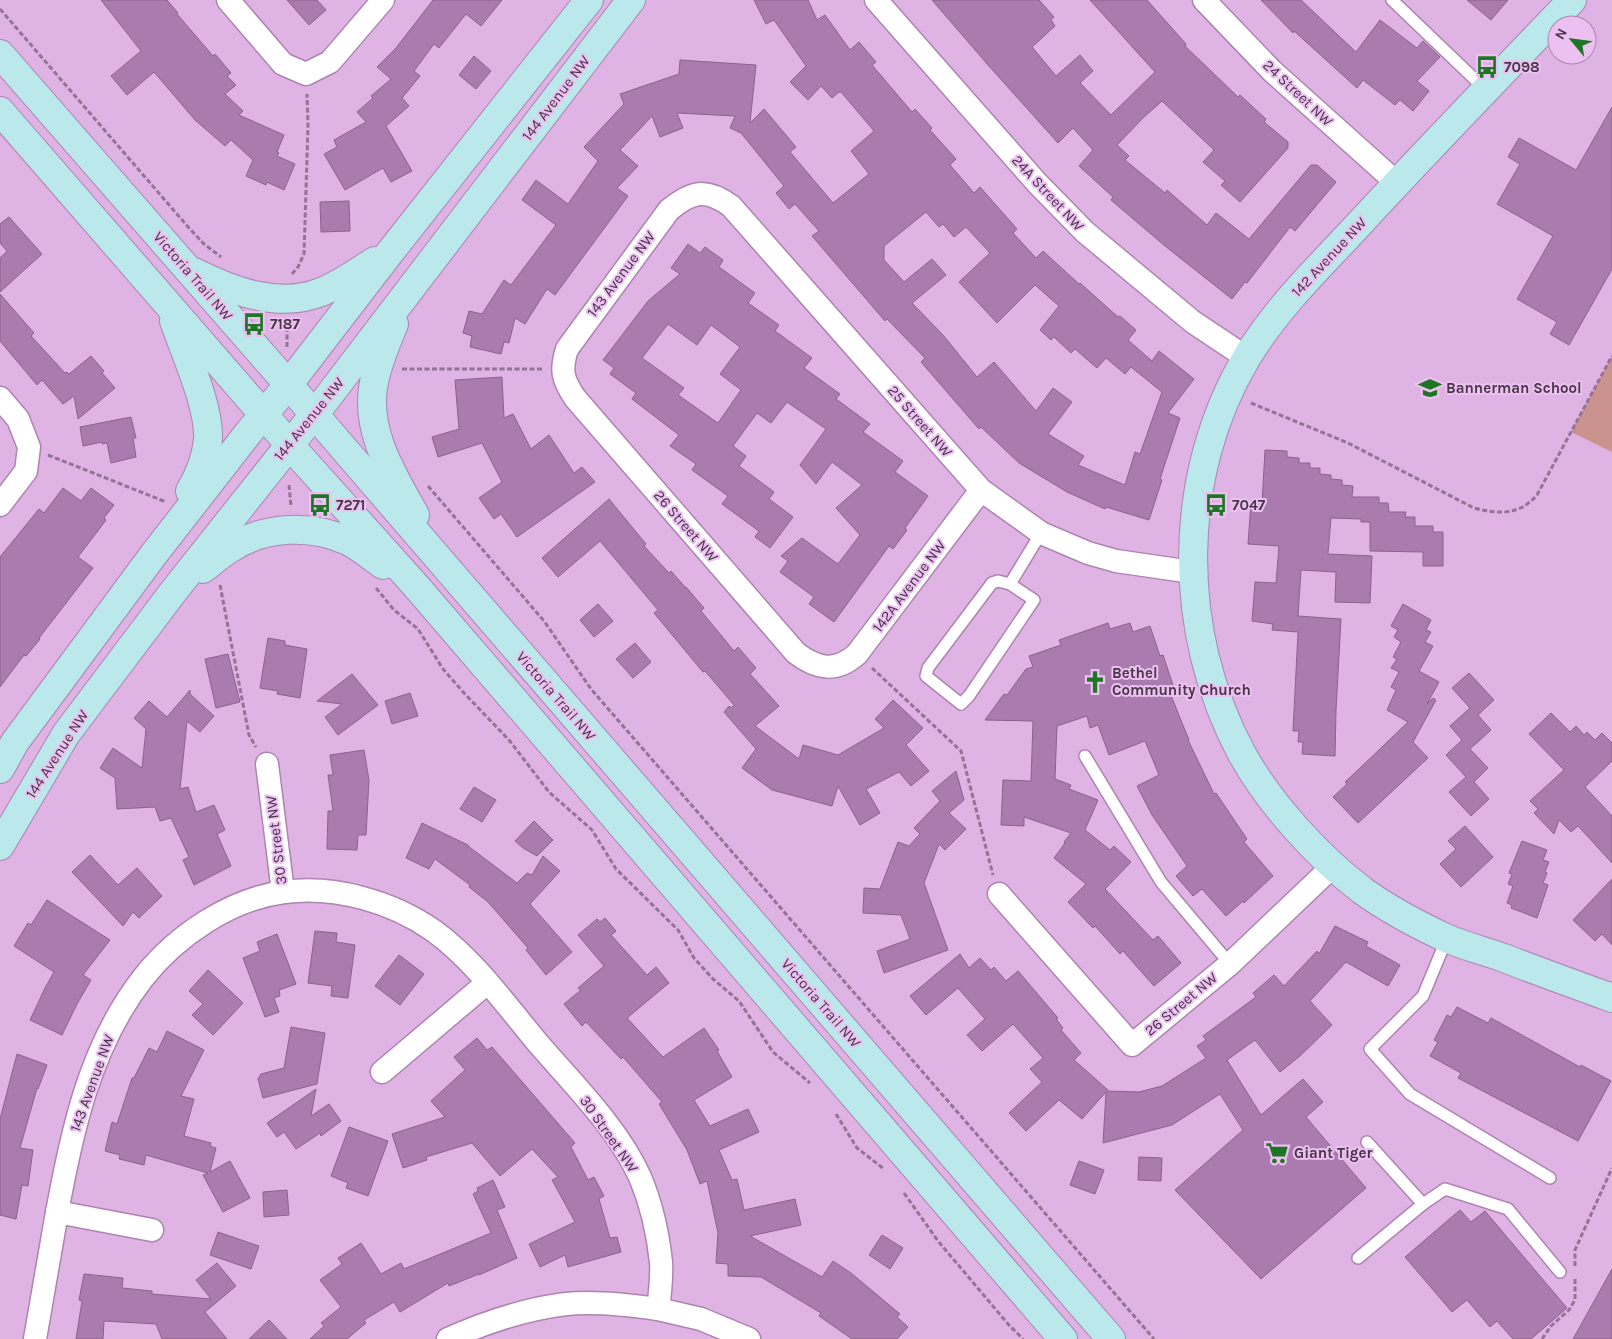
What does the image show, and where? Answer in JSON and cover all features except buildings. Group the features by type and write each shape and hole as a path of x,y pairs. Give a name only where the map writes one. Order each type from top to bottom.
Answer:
{"main road":[{"path":"0,769 15,742 154,554 589,0"},
{"name":"144 Avenue NW","path":"0,846 66,734 173,592 314,414 631,0"},
{"name":"142 Avenue NW","path":"1192,572 1195,511 1207,450 1228,394 1247,358 1272,321 1300,288 1397,183 1572,0"},
{"name":"Victoria Trail NW","path":"0,54 314,414 1111,1339"},
{"path":"0,111 264,415 416,586 1063,1339"},
{"path":"186,268 212,281 248,294 269,298 304,298 328,289 391,251"},
{"path":"405,296 382,354 374,383 372,405 375,429 380,449 390,470 441,563"},
{"path":"154,554 196,482 204,461 208,439 207,420 196,381 168,305"},
{"path":"173,592 232,547 262,534 293,529 317,530 349,542 416,586"},
{"path":"1192,572 1203,646 1217,697 1228,726 1243,756 1264,787 1286,816 1333,866 1364,892 1395,911 1447,938 1612,998"}],"street":[{"path":"228,0 283,64 306,74 330,62 383,0"},
{"name":"24A Street NW","path":"876,0 1036,183 1085,232 1192,322 1247,358"},
{"name":"24 Street NW","path":"1204,0 1272,71 1397,183"},
{"name":"143 Avenue NW","path":"562,368 567,349 572,340 669,210 688,196 698,193"},
{"name":"25 Street NW","path":"698,193 716,197 731,206 981,490 1041,532 1079,550 1116,562 1192,572"},
{"name":"26 Street NW","path":"562,368 567,386 575,398 796,653 814,664 827,667"},
{"path":"0,398 18,419 29,447 26,471 0,506"},
{"name":"142A Avenue NW","path":"827,667 847,663 857,654 981,490"},
{"name":"30 Street NW","path":"267,764 282,892 303,891 366,899 413,918 445,940 465,958 597,1112 630,1158 640,1178 657,1236 661,1264 658,1309"},
{"name":"26 Street NW","path":"999,894 1132,1045 1230,964 1333,866"},
{"name":"143 Avenue NW","path":"35,1339 69,1148 89,1080 113,1024 136,987 157,961 193,930 237,906 282,892"},
{"path":"382,1072 487,984"},
{"path":"57,1212 152,1230"},
{"path":"448,1339 484,1332 508,1316 568,1304 633,1306 658,1309 701,1319 749,1339"}],"lane":[{"path":"1392,0 1486,90"},
{"path":"1010,584 1041,532"},
{"path":"998,581 1010,584 1034,600 969,696 961,704 926,676 928,668 992,583 998,581"},
{"path":"1085,756 1161,882 1230,964"},
{"path":"1447,938 1423,996 1370,1049 1410,1094 1550,1178"},
{"path":"1367,1142 1423,1204"},
{"path":"1358,1258 1423,1204 1445,1189 1508,1209 1560,1272"}],"path":[{"path":"0,9 189,228 204,244 222,258"},
{"path":"287,276 292,274 298,267 304,254 308,126 306,74"},
{"path":"287,318 287,354"},
{"path":"1228,394 1348,442 1474,508 1490,512 1504,512 1518,510 1529,504 1536,495 1612,356"},
{"path":"400,368 562,368"},
{"path":"29,447 166,502"},
{"path":"288,478 292,512"},
{"path":"425,483 544,621 591,690 1154,1339"},
{"path":"223,579 220,583 220,590 249,735 267,764"},
{"path":"369,582 394,610 418,629 443,669 517,749 549,792 592,830 616,869 678,930 698,964 738,1001 773,1052 814,1087"},
{"path":"857,654 961,751 999,894"},
{"path":"833,1110 857,1148 887,1172"},
{"path":"1542,1339 1551,1326 1569,1310 1575,1300 1575,1250 1612,1168"},
{"path":"900,1188 938,1241 1008,1324 1023,1339"}],"shaded area":[{"path":"1612,356 1612,452 1571,432"}],"place":[{"name":"7098","path":"1487,67"},
{"name":"7187","path":"254,324"},
{"name":"Bannerman School","path":"1430,388"},
{"name":"7271","path":"320,505"},
{"name":"7047","path":"1216,505"},
{"name":"Bethel Community Church","path":"1095,682"},
{"name":"Giant Tiger","path":"1277,1153"}]}
